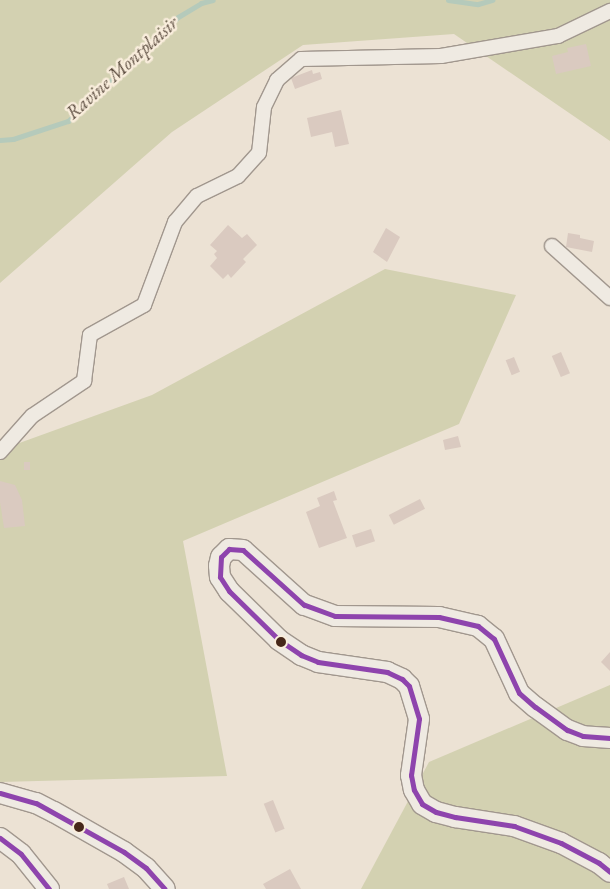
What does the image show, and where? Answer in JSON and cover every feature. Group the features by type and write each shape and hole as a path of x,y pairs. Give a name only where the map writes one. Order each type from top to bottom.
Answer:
{"main road":[{"path":"610,738 583,736 567,730 535,708 519,693 494,639 478,626 439,617 334,616 304,604 243,550 229,549 221,557 219,566 220,577 229,591 279,640 301,655 318,662 387,672 402,679 409,686 419,719 411,775 414,790 422,804 436,812 514,826 561,843 599,863 610,872"},
{"path":"0,793 42,806 124,852 146,868 165,889"},
{"path":"0,838 21,854 49,889"}],"street":[{"path":"0,452 32,416 84,381 90,336 144,305 175,222 197,196 238,176 259,153 264,107 277,80 301,59 441,56 558,36 610,11"},
{"path":"552,246 610,298"}],"shaded area":[{"path":"0,0 610,0 610,141 454,34 303,45 172,132 0,283"},
{"path":"385,269 516,295 459,424 183,541 227,776 0,782 0,450 152,395"},
{"path":"610,685 610,889 361,889 429,762"}],"building":[{"path":"586,44 591,66 556,74 552,56 568,52 567,48"},
{"path":"312,70 313,74 320,72 322,79 295,89 291,78"},
{"path":"341,110 349,144 335,147 332,132 311,137 307,118"},
{"path":"228,225 242,238 247,234 257,245 243,259 246,262 231,278 228,274 223,279 210,266 217,258 214,254 217,251 210,245"},
{"path":"386,228 400,237 387,262 373,252"},
{"path":"568,233 580,235 580,238 594,241 592,252 566,247"},
{"path":"561,352 570,373 561,377 552,356"},
{"path":"514,357 520,372 512,375 506,360"},
{"path":"458,436 461,447 445,450 443,440"},
{"path":"24,462 30,462 30,470 24,470"},
{"path":"0,481 15,485 22,500 25,526 4,528 0,502"},
{"path":"334,491 337,500 333,501 347,538 319,548 306,512 320,506 317,498"},
{"path":"420,499 425,509 394,525 389,515"},
{"path":"371,529 375,541 356,548 352,535"},
{"path":"610,652 610,671 601,662"},
{"path":"273,800 285,829 275,832 264,804"},
{"path":"290,869 301,889 266,889 263,884"},
{"path":"124,877 129,889 109,889 107,884"}],"waterway":[{"name":"Ravine Montplaisir","path":"0,140 13,139 68,121 178,17 201,3 213,0"},
{"name":"Ravine Montplaisir","path":"448,0 478,4 492,0"}],"transit line":[{"path":"610,738 583,736 567,730 535,707 519,693 494,639 478,626 439,617 335,616 304,605 243,550 229,549 221,557 220,577 229,591 279,640 301,655 318,662 387,672 402,679 409,686 419,719 411,775 414,790 422,804 436,812 455,817 514,826 561,843 599,863 610,872"},
{"path":"0,793 36,803 124,852 146,868 165,889"},
{"path":"0,838 21,854 49,889"}]}
